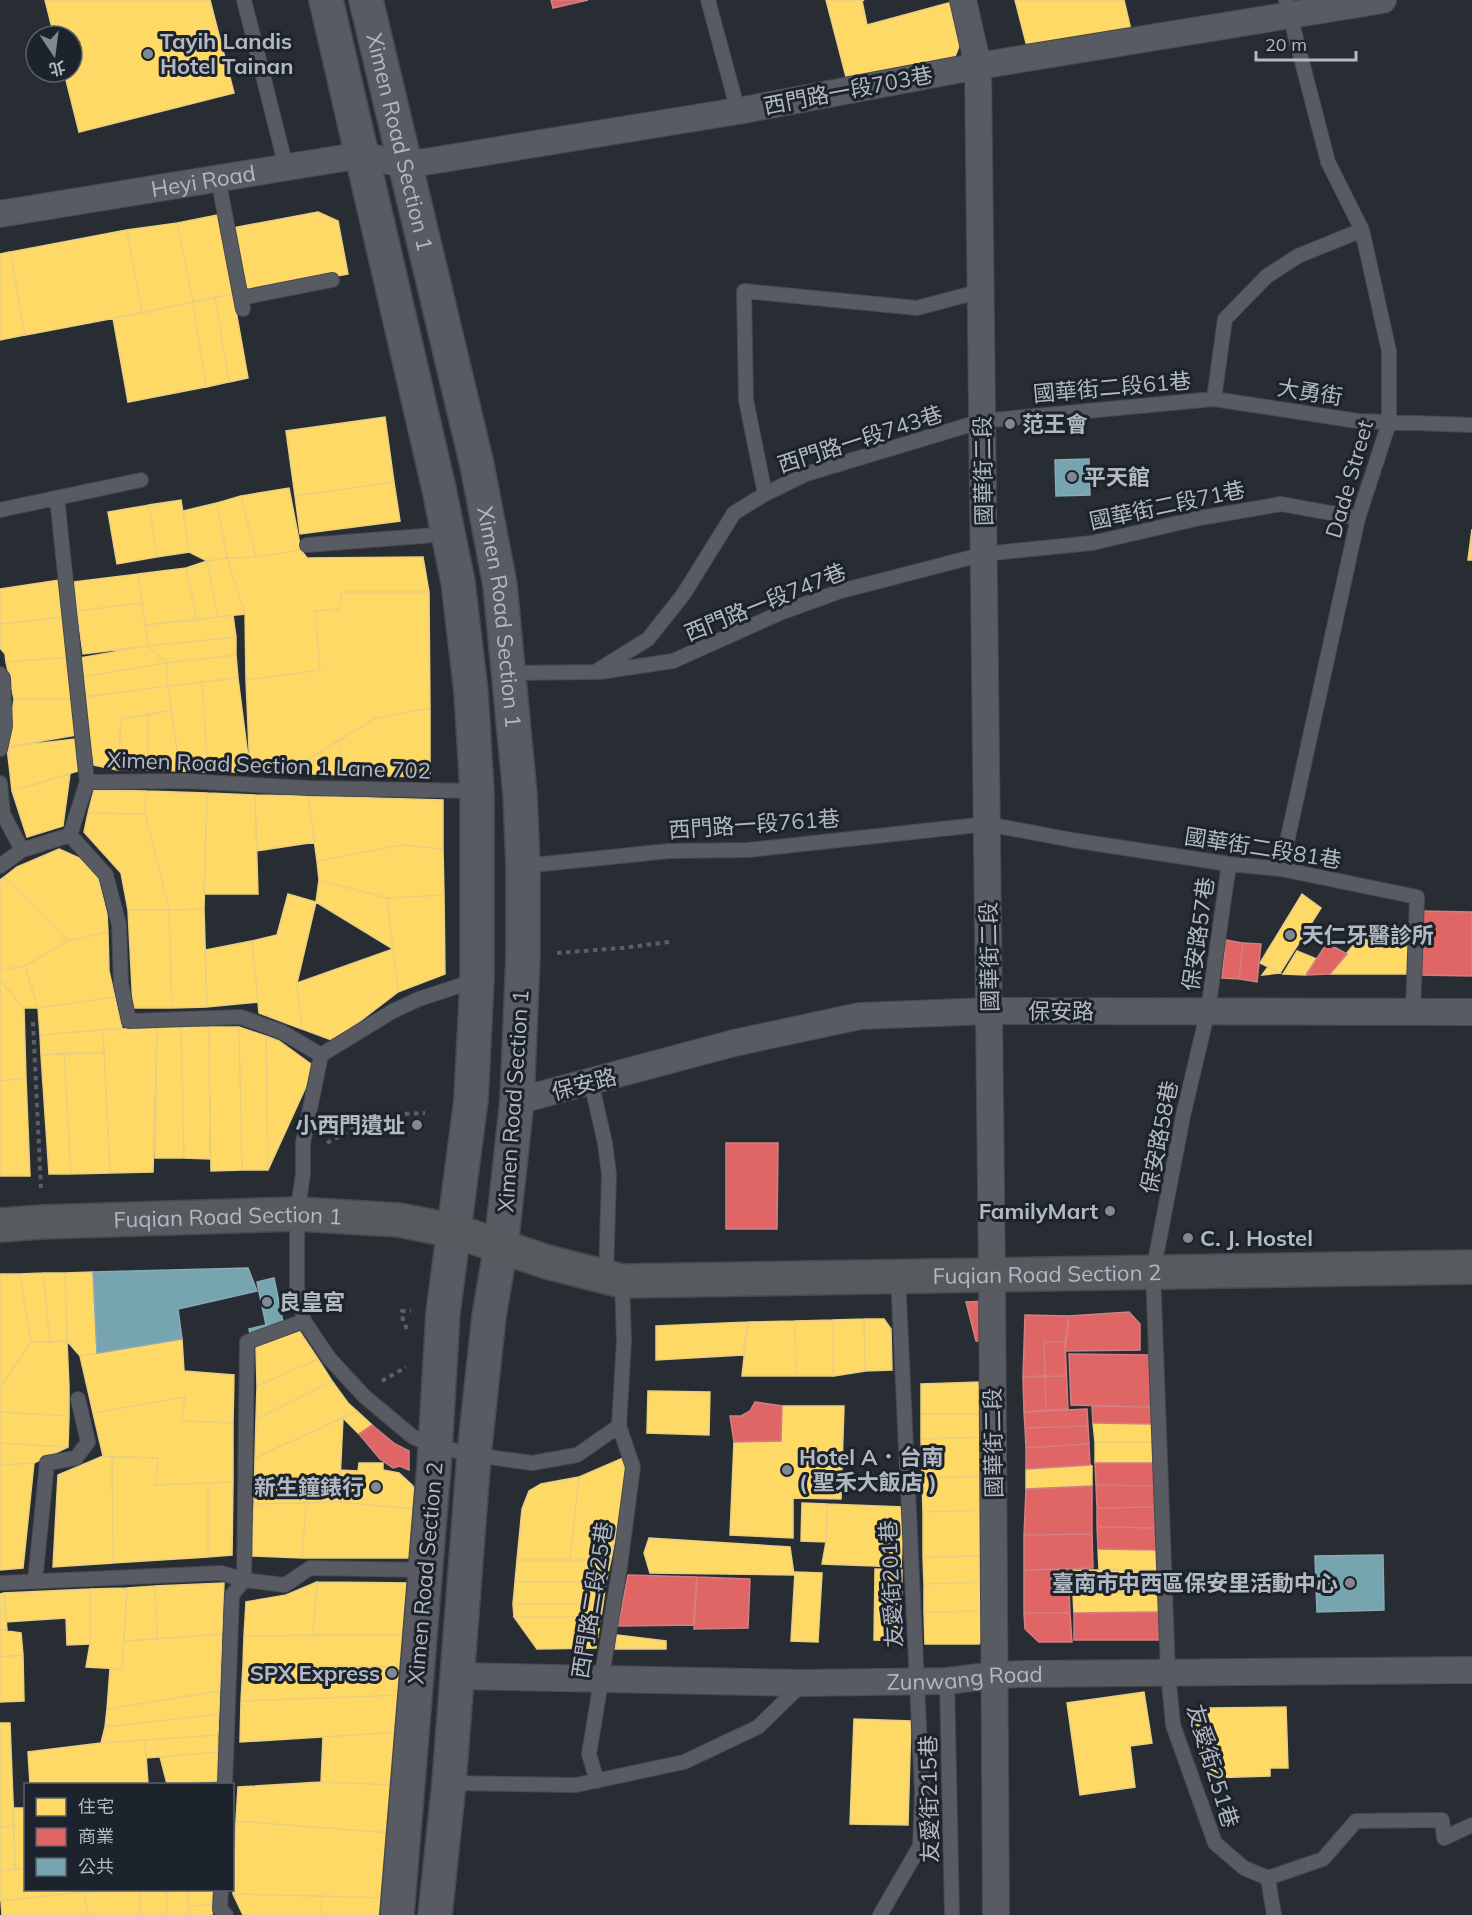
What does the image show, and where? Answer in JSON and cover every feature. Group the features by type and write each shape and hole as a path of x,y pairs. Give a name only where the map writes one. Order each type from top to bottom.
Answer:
{"main road":[{"name":"Fuqian Road Section 1","path":"0,1226 42,1222 297,1214 399,1220 455,1231 501,1246"},
{"name":"Fuqian Road Section 2","path":"501,1246 547,1262 614,1279 1472,1267"}],"street":[{"name":"Ximen Road Section 1","path":"326,0 448,534 458,582 471,692 477,791 477,980 471,1100 455,1231"},
{"name":"Ximen Road Section 1","path":"366,0 477,465 500,585 510,673 523,866 523,955 517,1101 501,1246"},
{"name":"國華街二段","path":"963,0 978,66 996,1674 996,1915"},
{"name":"西門路一段703巷","path":"406,165 738,111 1288,8 1383,0"},
{"name":"Heyi Road","path":"0,214 362,155 406,165"},
{"name":"保安路","path":"517,1101 734,1043 860,1016 989,1011 1472,1012"},
{"name":"Ximen Road Section 2","path":"397,1915 435,1446 443,1313 455,1231"},
{"name":"Ximen Road Section 2","path":"435,1915 449,1783 474,1455 489,1316 501,1246"},
{"name":"Zunwang Road","path":"458,1676 803,1683 947,1681 996,1674 1472,1670"}],"lane":[{"path":"244,0 286,167"},
{"path":"708,0 738,111"},
{"name":"Dade Street","path":"1281,869 1358,518 1389,423 1389,351 1362,230 1328,162 1288,8"},
{"path":"218,178 242,304 332,280"},
{"name":"國華街二段61巷","path":"982,421 1214,399 1225,319 1267,276 1298,256 1362,230"},
{"path":"765,494 746,400 744,291 917,308 981,291"},
{"name":"大勇街","path":"1214,399 1358,421 1472,425"},
{"name":"西門路一段743巷","path":"595,672 648,639 683,595 734,513 765,494 806,474 982,421"},
{"path":"0,510 141,480"},
{"path":"57,498 87,782"},
{"name":"國華街二段71巷","path":"984,554 1092,543 1200,518 1281,504 1358,518"},
{"path":"307,545 448,534"},
{"name":"西門路一段747巷","path":"595,672 673,661 780,613 841,591 984,554"},
{"path":"510,673 595,672"},
{"path":"0,674 3,678 5,726 0,749"},
{"name":"Ximen Road Section 1 Lane 702","path":"70,836 87,782 186,781 308,788 477,791"},
{"path":"0,783 3,814 22,850"},
{"name":"國華街二段81巷","path":"987,824 1072,840 1229,864 1281,869 1417,897 1413,1013"},
{"name":"西門路一段761巷","path":"523,866 669,851 748,850 987,824"},
{"path":"0,866 22,850 70,836 106,875 119,926 121,984 129,1021 241,1017 282,1032 321,1055"},
{"name":"保安路57巷","path":"1208,1010 1229,864"},
{"path":"477,980 419,999 393,1011 321,1055 303,1143 303,1174 297,1214 297,1287 304,1321 329,1358 364,1396 413,1437 435,1446 474,1455 532,1463 577,1455 619,1426 624,1341 614,1279 609,1174 591,1082"},
{"name":"保安路58巷","path":"1168,1672 1153,1272 1183,1116 1208,1010"},
{"name":"友愛街201巷","path":"880,1915 920,1846 922,1791 898,1276"},
{"path":"225,1783 232,1595 244,1580 247,1342 304,1321"},
{"path":"35,1581 47,1463 76,1458 88,1442 78,1399"},
{"name":"西門路二段25巷","path":"597,1781 589,1754 620,1566 633,1467 619,1426"},
{"path":"0,1583 221,1573 244,1580 285,1585 310,1568 424,1570"},
{"name":"友愛街251巷","path":"1168,1672 1173,1725 1215,1843 1244,1868 1268,1878"},
{"name":"友愛街215巷","path":"947,1681 952,1915"},
{"path":"449,1783 576,1785 684,1762 758,1727 803,1683"},
{"path":"1274,1915 1268,1878 1323,1859 1356,1821 1442,1820 1444,1838 1472,1825"},
{"path":"220,1891 220,1909 226,1915"}],"path":[{"path":"523,955 622,948 669,942"},
{"path":"33,1022 42,1222"},
{"path":"333,1117 425,1113"},
{"path":"321,1146 377,1115"},
{"path":"408,1331 403,1321 402,1311 417,1311"},
{"path":"376,1384 406,1368 406,1359"}],"building: 住宅":[{"name":"Tayih Landis Hotel Tainan","path":"45,0 210,0 234,93 79,132 67,84 84,84 84,24 51,24"},
{"path":"826,0 864,0 862,1 867,25 956,1 964,34 954,59 846,77"},
{"path":"1015,0 1124,0 1131,30 1041,50 1026,43"},
{"path":"318,212 338,221 348,274 245,294 232,228"},
{"path":"218,215 233,294 193,302 177,223"},
{"path":"177,223 193,302 142,313 127,230"},
{"path":"127,230 142,313 25,335 10,252"},
{"path":"10,252 25,335 0,340 0,254"},
{"path":"233,294 248,378 229,382 215,297"},
{"path":"215,297 229,382 206,387 193,302"},
{"path":"193,302 206,387 128,402 113,318"},
{"path":"385,417 394,482 295,496 286,431"},
{"path":"394,482 400,521 300,534 295,496"},
{"path":"289,488 301,550 256,557 241,496"},
{"path":"241,496 256,557 227,558 217,503"},
{"path":"181,500 189,552 157,557 149,505"},
{"path":"217,503 227,558 207,561 189,552 183,511"},
{"path":"149,505 157,557 117,564 108,512"},
{"path":"1472,529 1472,560 1468,560"},
{"path":"301,550 307,558 423,557 429,592 342,592 339,609 315,611 320,670 246,680 245,614 227,558 256,557"},
{"path":"227,558 245,614 218,617 207,561"},
{"path":"207,561 218,617 197,620 186,568"},
{"path":"186,568 197,620 145,625 138,574"},
{"path":"138,574 142,603 77,611 74,582"},
{"path":"59,580 64,617 0,624 0,589"},
{"path":"342,592 429,592 430,708 374,719 286,773 250,772 246,680 320,670 315,611 339,609"},
{"path":"142,603 148,646 83,654 77,611"},
{"path":"233,615 236,637 148,646 145,625"},
{"path":"64,617 70,657 6,662 5,654 0,648 0,624"},
{"path":"236,637 236,655 166,663 148,646"},
{"path":"148,646 166,663 81,677 79,658"},
{"path":"236,655 238,678 168,686 166,663"},
{"path":"70,657 75,699 14,699 6,662"},
{"path":"166,663 168,686 86,696 81,677"},
{"path":"238,678 250,772 208,772 202,682"},
{"path":"202,682 208,772 180,771 168,686"},
{"path":"168,686 171,710 121,719 118,770 94,765 84,697"},
{"path":"14,699 75,699 76,735 7,747"},
{"path":"430,708 430,777 343,775 339,740 374,719"},
{"path":"171,710 180,771 148,770 148,715"},
{"path":"148,715 148,770 118,770 121,719"},
{"path":"75,739 78,771 12,791 7,747"},
{"path":"339,740 343,775 286,773"},
{"path":"70,774 63,826 27,837 12,791"},
{"path":"94,790 146,791 145,814 88,813"},
{"path":"146,791 207,793 204,909 169,910 145,814"},
{"path":"207,793 255,795 258,894 204,894"},
{"path":"255,795 308,796 315,842 257,851"},
{"path":"308,796 443,800 443,849 402,845 317,861"},
{"path":"88,813 145,814 169,910 128,910 121,873 84,832"},
{"path":"402,845 443,849 444,895 387,898 319,880 317,861"},
{"path":"59,849 79,858 98,877 107,914 108,932 68,941 4,877 17,867"},
{"path":"4,877 68,941 25,966 0,970 0,880"},
{"path":"319,880 387,898 393,949 316,902"},
{"path":"288,894 316,902 297,983 302,1029 259,1013 252,941 277,935"},
{"name":"天仁牙醫診所","path":"1302,894 1321,908 1280,973 1260,963"},
{"path":"444,895 445,974 398,992 387,898"},
{"path":"204,909 207,1007 172,1008 169,910"},
{"path":"128,910 169,910 172,1008 133,1008"},
{"path":"108,932 109,971 115,997 38,1008 25,966 68,941"},
{"path":"1359,938 1412,938 1410,974 1330,974"},
{"path":"252,941 258,1002 207,1007 205,950"},
{"path":"393,949 398,992 334,1041 302,1029 297,983"},
{"path":"1297,951 1317,959 1306,975 1283,974"},
{"path":"25,966 38,1008 24,1008 0,980 0,970"},
{"path":"1268,967 1280,973 1262,975"},
{"path":"0,980 24,1008 26,1078 0,1081"},
{"path":"115,997 122,1028 40,1035 38,1008"},
{"path":"157,1027 181,1027 184,1158 155,1158"},
{"path":"157,1027 153,1172 110,1173 103,1030"},
{"path":"181,1027 209,1027 210,1159 184,1158"},
{"path":"209,1027 239,1027 242,1170 211,1171"},
{"path":"239,1027 266,1036 268,1170 242,1170"},
{"path":"103,1030 104,1053 41,1055 40,1035"},
{"path":"266,1036 279,1041 315,1067 268,1170"},
{"path":"64,1053 104,1053 110,1173 71,1174"},
{"path":"64,1053 71,1174 49,1174 41,1055"},
{"path":"26,1078 30,1176 0,1176 0,1081"},
{"path":"93,1272 97,1353 80,1356 67,1341 65,1273"},
{"path":"43,1273 65,1273 67,1341 50,1342"},
{"path":"43,1273 50,1342 31,1342 20,1274"},
{"path":"0,1274 20,1274 31,1342 0,1388"},
{"path":"864,1319 865,1371 833,1376 833,1320"},
{"path":"864,1319 884,1319 891,1329 892,1370 865,1371"},
{"path":"833,1320 833,1376 796,1376 795,1321"},
{"path":"795,1321 796,1376 742,1376 748,1322"},
{"path":"748,1322 743,1355 656,1360 656,1326"},
{"path":"298,1329 318,1359 257,1386 256,1347"},
{"path":"182,1339 184,1371 234,1375 233,1423 182,1421 185,1397 93,1413 80,1356"},
{"path":"67,1341 69,1416 0,1412 0,1388 31,1342"},
{"path":"318,1359 332,1381 256,1419 257,1386"},
{"path":"332,1381 357,1411 255,1458 256,1419"},
{"path":"981,1382 987,1414 921,1414 921,1384"},
{"path":"648,1391 710,1392 709,1435 647,1433"},
{"path":"185,1397 182,1421 233,1423 233,1482 155,1485 158,1458 103,1456 93,1413"},
{"name":"Hotel A．台南 ( 聖禾大飯店 )","path":"782,1406 844,1406 841,1499 793,1498 793,1538 730,1535 734,1442 781,1441"},
{"path":"357,1411 372,1425 359,1434 343,1418"},
{"path":"0,1412 69,1416 68,1447 0,1443"},
{"path":"921,1414 987,1414 988,1437 921,1439"},
{"path":"343,1418 339,1502 254,1504 255,1458"},
{"path":"1093,1423 1156,1424 1156,1442 1095,1442"},
{"path":"988,1437 990,1476 922,1478 921,1439"},
{"path":"1095,1442 1156,1442 1157,1463 1095,1463"},
{"path":"0,1443 68,1447 34,1463 0,1465"},
{"path":"103,1456 112,1457 113,1563 53,1567 58,1475"},
{"path":"112,1457 158,1458 155,1485 208,1483 208,1557 113,1563"},
{"path":"623,1458 628,1473 611,1560 570,1560 579,1477"},
{"path":"34,1463 23,1568 0,1570 0,1465"},
{"name":"新生鐘錶行","path":"359,1463 383,1463 383,1470 399,1473 412,1485 421,1498 424,1510 339,1502 340,1470 358,1471"},
{"path":"1092,1466 1092,1486 1026,1489 1026,1469"},
{"path":"990,1476 990,1510 923,1512 922,1478"},
{"path":"579,1477 570,1560 517,1560 522,1509 529,1491 541,1484"},
{"path":"233,1482 232,1555 208,1557 208,1483"},
{"path":"339,1502 424,1510 419,1558 302,1558 306,1503"},
{"path":"306,1503 302,1558 251,1556 254,1504"},
{"path":"802,1503 827,1504 826,1542 801,1541"},
{"path":"827,1504 904,1507 901,1567 822,1564 826,1542"},
{"path":"990,1510 991,1556 923,1557 923,1512"},
{"path":"649,1538 790,1547 794,1575 650,1573 644,1553"},
{"path":"1098,1549 1157,1550 1158,1570 1099,1569"},
{"path":"991,1556 992,1582 924,1584 923,1557"},
{"path":"517,1560 611,1560 606,1582 515,1582"},
{"path":"875,1569 902,1570 901,1641 874,1640"},
{"path":"1073,1570 1158,1570 1158,1592 1073,1594"},
{"path":"795,1572 822,1573 818,1642 791,1641"},
{"path":"317,1582 416,1583 411,1635 313,1635"},
{"path":"317,1582 313,1635 244,1636 246,1602 286,1595"},
{"path":"515,1582 606,1582 603,1604 513,1604"},
{"path":"992,1582 992,1611 924,1612 924,1584"},
{"path":"224,1583 222,1634 157,1639 155,1586"},
{"path":"155,1586 157,1639 124,1641 127,1588"},
{"path":"127,1588 122,1669 86,1667 90,1644 90,1589"},
{"path":"90,1589 90,1644 67,1645 66,1618 6,1622 4,1593"},
{"path":"1158,1592 1159,1612 1074,1613 1073,1594"},
{"path":"4,1593 7,1630 0,1630 0,1594"},
{"path":"513,1604 603,1604 601,1617 514,1617"},
{"path":"992,1611 992,1628 979,1644 925,1644 924,1612"},
{"path":"514,1617 601,1617 596,1648 537,1649"},
{"path":"0,1630 21,1633 23,1655 0,1657"},
{"path":"222,1634 220,1691 107,1709 110,1669 122,1669 124,1641"},
{"path":"411,1635 408,1667 243,1665 244,1636"},
{"path":"617,1635 666,1641 666,1649 615,1649"},
{"path":"23,1655 24,1701 0,1702 0,1657"},
{"path":"243,1665 408,1667 405,1695 241,1701"},
{"path":"220,1691 219,1714 105,1727 107,1709"},
{"path":"1144,1692 1152,1743 1130,1746 1135,1787 1080,1795 1067,1703"},
{"path":"405,1695 401,1732 240,1742 241,1701"},
{"path":"1286,1707 1288,1768 1270,1768 1270,1776 1207,1778 1189,1718 1209,1708"},
{"path":"219,1714 218,1735 101,1743 105,1727"},
{"path":"854,1719 911,1721 908,1825 850,1824"},
{"path":"0,1723 10,1723 14,1826 0,1827"},
{"path":"401,1732 396,1785 321,1782 323,1737"},
{"path":"218,1735 218,1752 146,1758 145,1740"},
{"path":"145,1740 148,1783 30,1783 28,1752"},
{"path":"218,1752 217,1781 167,1783 160,1757"},
{"path":"321,1782 396,1785 392,1833 236,1821 238,1787"},
{"path":"13,1808 24,1808 24,1868 15,1869"},
{"path":"236,1821 392,1833 385,1898 233,1894"},
{"path":"14,1826 15,1869 0,1871 0,1827"},
{"path":"24,1868 24,1891 84,1892 0,1901 0,1871"},
{"path":"140,1891 140,1915 88,1915 84,1892"},
{"path":"140,1891 167,1892 167,1915 140,1915"},
{"path":"188,1891 188,1915 167,1915 167,1892"},
{"path":"188,1891 213,1891 213,1905 188,1906"},
{"path":"84,1892 88,1915 2,1915 1,1901"},
{"path":"233,1894 322,1896 321,1915 243,1915"},
{"path":"322,1896 385,1898 384,1915 321,1915"},
{"path":"213,1905 212,1915 188,1915 188,1906"}],"building: 商業":[{"path":"551,0 588,0 553,8"},
{"path":"1420,911 1472,912 1472,976 1419,975"},
{"path":"1226,940 1243,943 1239,979 1222,978"},
{"path":"1243,943 1261,944 1257,982 1239,979"},
{"path":"1327,943 1347,954 1330,974 1306,975"},
{"path":"726,1143 778,1143 777,1229 726,1229"},
{"path":"989,1301 989,1341 976,1341 966,1302"},
{"path":"1129,1312 1140,1324 1140,1350 1065,1351 1069,1316"},
{"path":"1025,1315 1069,1316 1065,1342 1066,1376 1023,1377"},
{"path":"1044,1342 1065,1342 1068,1409 1046,1410"},
{"path":"1069,1354 1150,1355 1152,1407 1071,1405"},
{"path":"1045,1376 1046,1410 1024,1412 1023,1377"},
{"path":"755,1402 782,1406 781,1441 734,1442 730,1416 741,1416 750,1411"},
{"path":"1092,1406 1152,1407 1156,1424 1093,1423"},
{"path":"1087,1409 1088,1426 1025,1428 1024,1412"},
{"path":"372,1425 395,1444 409,1451 409,1470 400,1466 393,1468 380,1459 359,1434"},
{"path":"1088,1426 1089,1444 1026,1448 1025,1428"},
{"path":"1089,1444 1090,1465 1026,1469 1026,1448"},
{"path":"1095,1463 1157,1463 1157,1486 1096,1485"},
{"path":"1096,1485 1157,1486 1157,1507 1097,1508"},
{"path":"1092,1486 1092,1534 1024,1535 1026,1489"},
{"path":"1157,1507 1157,1528 1097,1527 1097,1508"},
{"path":"1097,1527 1157,1528 1157,1550 1098,1549"},
{"path":"1092,1534 1093,1568 1024,1570 1024,1535"},
{"path":"1068,1569 1070,1613 1024,1613 1024,1570"},
{"path":"628,1575 697,1577 693,1625 618,1626"},
{"path":"697,1577 750,1579 748,1628 694,1629"},
{"path":"1159,1612 1159,1640 1074,1640 1074,1613"},
{"path":"1024,1613 1070,1613 1072,1642 1039,1642 1025,1629"}],"building: 公共":[{"name":"平天館","path":"1089,459 1090,495 1056,496 1055,460"},
{"path":"248,1268 257,1291 178,1309 182,1339 97,1353 93,1272"},
{"path":"274,1278 285,1332 252,1343 249,1329 266,1325 257,1282"},
{"name":"臺南市中西區保安里活動中心","path":"1383,1555 1384,1610 1317,1612 1315,1556"}],"place":[{"name":"Tayih Landis Hotel Tainan","path":"148,54"},
{"name":"范王會","path":"1010,424"},
{"name":"平天館","path":"1072,477"},
{"name":"天仁牙醫診所","path":"1290,935"},
{"name":"小西門遺址","path":"417,1125"},
{"name":"FamilyMart","path":"1110,1211"},
{"name":"C. J. Hostel","path":"1188,1238"},
{"name":"良皇宮","path":"267,1302"},
{"name":"Hotel A．台南 ( 聖禾大飯店 )","path":"787,1470"},
{"name":"新生鐘錶行","path":"376,1487"},
{"name":"臺南市中西區保安里活動中心","path":"1350,1583"},
{"name":"SPX Express","path":"392,1673"}]}
